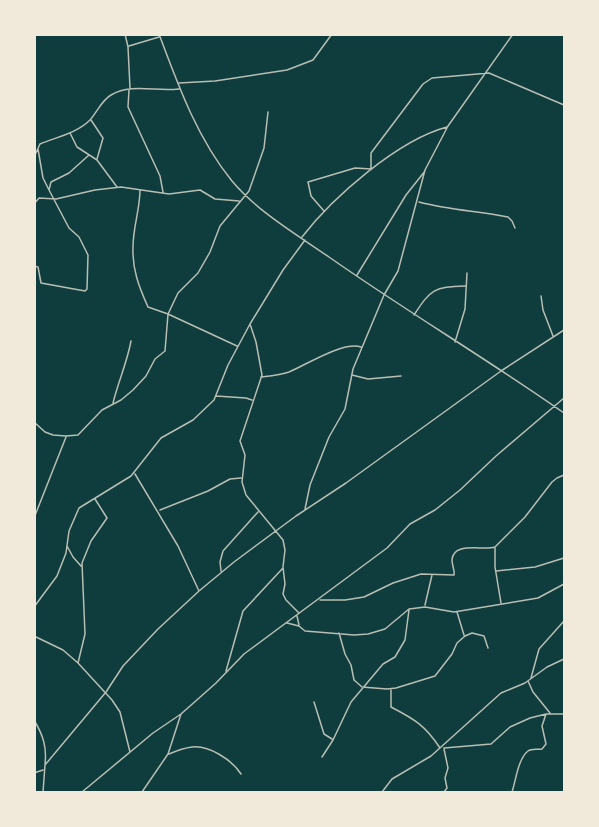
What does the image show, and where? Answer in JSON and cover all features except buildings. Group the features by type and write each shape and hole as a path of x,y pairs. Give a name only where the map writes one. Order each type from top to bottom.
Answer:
{"street":[{"path":"125,34 128,47 130,89 128,107 160,176 163,193"},
{"path":"178,83 215,81 287,70 313,60 332,34"},
{"path":"357,276 406,195 425,170 448,126 513,34"},
{"path":"128,47 160,36 180,89 199,129 218,163 245,195 384,295 564,413"},
{"path":"372,169 371,153 427,81 451,75 495,74 564,105"},
{"path":"34,157 40,144 70,133 90,119 109,96 130,89 180,89"},
{"path":"34,422 45,432 66,436 80,433 102,410 133,390 146,376 155,359 165,351 168,314 178,292 198,273 210,252 220,226 249,190 262,154 268,112"},
{"path":"90,119 103,138 97,160"},
{"path":"302,238 325,211 372,169 417,138 448,126"},
{"path":"70,133 77,147 97,160 117,188"},
{"path":"34,266 38,267 41,283 85,291 87,289 88,255 79,237 69,228 43,178 38,148"},
{"path":"49,190 51,182 69,173 89,155"},
{"path":"325,211 311,196 308,182 352,168 372,169"},
{"path":"305,511 310,485 332,433 345,410 351,375 384,295 398,271 425,170"},
{"path":"43,178 51,182"},
{"path":"34,204 39,198 54,199 95,190 117,188 174,194 200,190 215,199 240,201"},
{"path":"140,190 140,210 133,249 136,278 148,307 237,346"},
{"path":"417,201 460,211 471,210 508,217 512,220 514,228"},
{"path":"34,607 57,576 67,546 69,531 78,510 135,473 161,438 196,417 216,396 237,346 283,270 305,240"},
{"path":"455,342 464,315 467,273"},
{"path":"414,315 432,291 446,287 466,286"},
{"path":"541,296 543,310 553,337"},
{"path":"250,324 261,364 261,377 240,441 245,455 242,478 246,495 277,531 284,545 284,597 298,615 299,626"},
{"path":"45,765 106,692 123,666 158,629 222,572 501,371 564,330"},
{"path":"112,404 119,378 127,364 131,341"},
{"path":"261,377 288,372 354,345 362,347"},
{"path":"351,375 368,379 401,376"},
{"path":"216,396 246,398 253,401"},
{"path":"82,792 153,733 181,714 244,654 387,548 410,524 435,510 460,490 564,398"},
{"path":"34,518 66,436"},
{"path":"135,473 178,546 200,591"},
{"path":"319,600 364,597 393,583 421,574 454,575 452,560 460,549 495,547 525,517 552,482 564,476"},
{"path":"158,511 210,490 230,479 242,478"},
{"path":"78,663 84,634 82,561 107,518 95,498"},
{"path":"222,572 220,562 223,551 259,511"},
{"path":"67,546 82,567"},
{"path":"495,547 501,604"},
{"path":"496,571 535,567 564,558"},
{"path":"225,672 243,611 283,567"},
{"path":"425,607 432,574"},
{"path":"286,623 299,626 305,631 354,635 379,632 409,609 425,607 457,612 538,598 564,584"},
{"path":"322,757 333,740 351,702 382,664 395,657 405,640 409,609"},
{"path":"457,612 465,636"},
{"path":"551,714 533,692 529,680 539,649 564,621"},
{"path":"339,633 353,677 362,687 391,689 435,676 458,643 472,633 484,636 488,648"},
{"path":"34,636 63,650 106,692 120,712 131,753"},
{"path":"382,792 392,779 443,747 501,693 529,680 547,667 564,659"},
{"path":"391,689 391,707 424,725 443,747 448,768 445,778 447,788 444,792"},
{"path":"314,702 324,734 333,740"},
{"path":"142,792 168,754 181,714"},
{"path":"443,747 493,743 510,727 546,714 564,714"},
{"path":"512,792 521,762 527,752 531,749 542,749 546,744 542,726 546,714"},
{"path":"34,720 40,729 46,749 43,792"},
{"path":"168,754 186,748 200,747 234,764 241,774"},
{"path":"34,773 44,769"}]}
